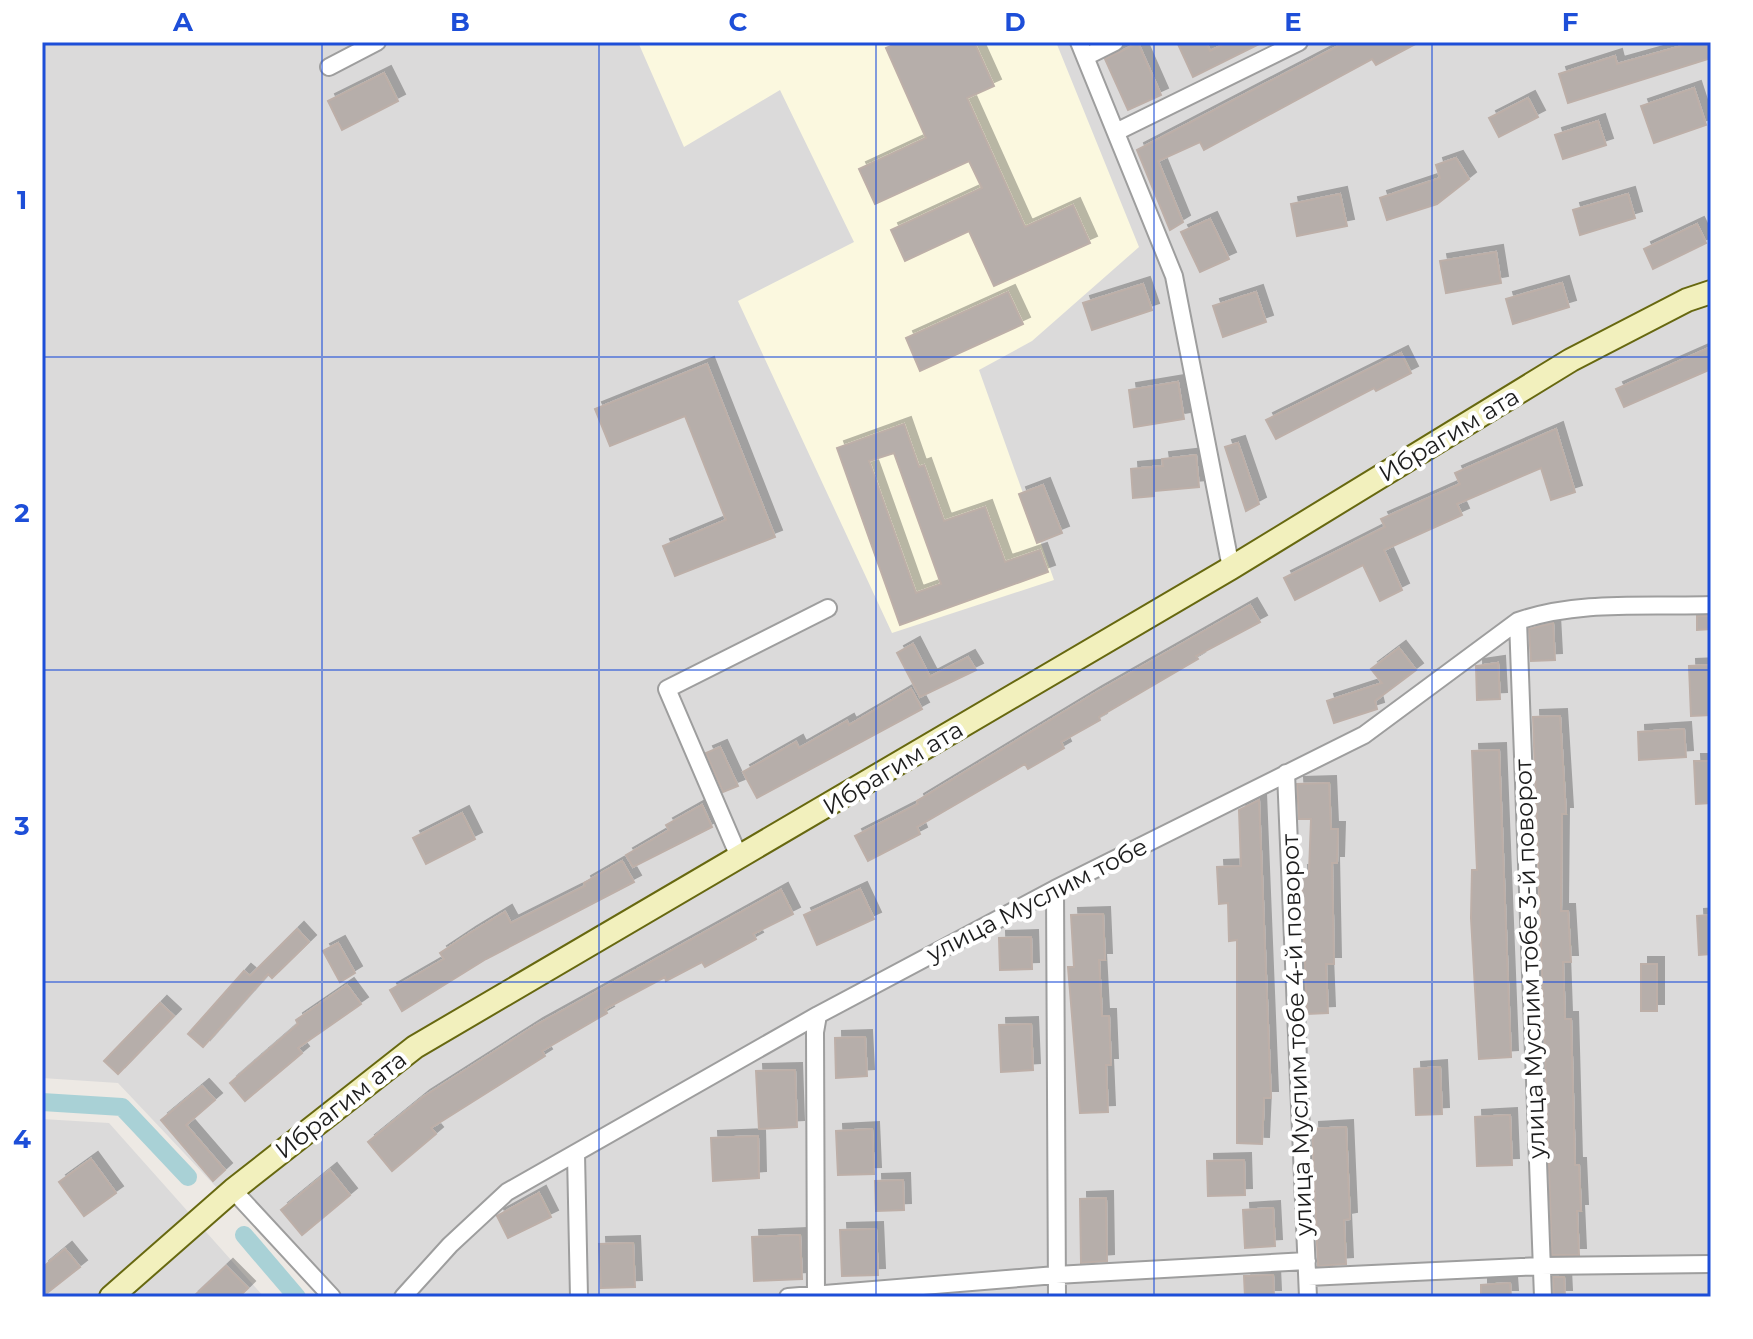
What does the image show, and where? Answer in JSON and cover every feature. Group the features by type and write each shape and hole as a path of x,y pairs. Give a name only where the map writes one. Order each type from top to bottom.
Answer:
{"street":[{"path":"329,67 377,42"},
{"path":"1115,42 1082,50 1174,276 1231,568"},
{"path":"1116,132 1299,42"},
{"name":"Ибрагим ата","path":"111,1297 233,1190 415,1047 1231,568 1571,360 1687,300 1711,292"},
{"name":"улица Муслим тобе","path":"403,1297 450,1245 507,1192 818,1015 1055,889 1364,735 1518,621 1543,612 1577,609 1711,605"},
{"path":"740,859 667,689 828,608"},
{"name":"улица Муслим тобе 3-й поворот","path":"1518,621 1543,1297"},
{"name":"улица Муслим тобе 4-й поворот","path":"1286,773 1308,1297"},
{"path":"1055,889 1057,1297"},
{"path":"816,1296 815,1032 818,1015"},
{"path":"576,1154 579,1297"},
{"path":"233,1190 332,1297"},
{"path":"788,1297 1056,1275 1711,1264"}],"shaded area":[{"path":"42,42 1711,42 1711,1297 320,1297 118,1083 42,1078"},
{"path":"638,42 1056,42 1139,247 1032,341 979,370 1054,580 892,633 738,301 854,242 780,90 684,147"},
{"path":"42,1119 109,1123 264,1297 42,1297"}],"building":[{"path":"900,42 974,42 994,86 967,98 1025,227 1073,205 1090,243 994,286 969,231 905,261 891,230 982,188 969,161 875,204 859,169 926,138 886,48"},
{"path":"1177,42 1206,42 1210,51 1229,42 1263,42 1193,77"},
{"path":"1346,42 1419,42 1376,65 1372,59 1204,150 1200,142 1158,161 1183,222 1170,230 1137,150"},
{"path":"1696,42 1711,42 1711,58 1568,103 1559,74 1615,56 1617,64"},
{"path":"1138,43 1161,95 1128,110 1105,59"},
{"path":"384,73 398,101 342,130 328,101"},
{"path":"1694,88 1706,125 1654,143 1641,106"},
{"path":"1528,98 1538,117 1499,137 1489,118"},
{"path":"1598,121 1606,145 1563,159 1555,135"},
{"path":"1456,158 1469,179 1437,204 1387,220 1380,198 1440,178 1436,165"},
{"path":"1340,194 1347,226 1297,236 1291,204"},
{"path":"1628,194 1635,218 1580,235 1573,210"},
{"path":"1210,219 1229,259 1200,272 1181,232"},
{"path":"1697,224 1706,243 1653,269 1644,249"},
{"path":"1496,252 1501,283 1446,293 1440,261"},
{"path":"1562,283 1569,307 1513,324 1506,299"},
{"path":"1143,284 1152,310 1092,330 1083,303"},
{"path":"1008,292 1023,324 920,371 906,338"},
{"path":"1256,292 1266,322 1223,337 1213,306"},
{"path":"1711,347 1711,369 1624,407 1616,389"},
{"path":"1401,353 1411,373 1376,391 1374,388 1276,439 1266,420"},
{"path":"707,364 775,537 675,576 663,546 726,520 685,416 610,446 595,409"},
{"path":"1178,382 1184,419 1134,427 1129,390"},
{"path":"904,424 919,467 924,465 944,521 985,507 1005,562 1040,550 1048,572 900,625 837,448","holes":["894,453 941,584 916,593 869,461"]},
{"path":"1556,429 1575,492 1551,500 1541,468 1457,504 1462,515 1384,550 1402,590 1380,601 1363,565 1295,600 1284,578 1385,527 1381,519 1460,484 1455,473"},
{"path":"1238,443 1259,504 1246,511 1225,447"},
{"path":"1196,455 1199,487 1154,491 1154,496 1133,498 1131,469 1163,466 1162,459"},
{"path":"1043,485 1062,533 1037,543 1019,494"},
{"path":"1250,605 1260,622 1196,656 1198,659 1099,717 1100,720 1061,742 1064,748 1028,769 1025,764 917,827 920,834 868,861 855,836 918,804 917,801 1095,693"},
{"path":"1697,616 1711,616 1711,629 1697,630"},
{"path":"1553,623 1555,660 1531,661 1529,629"},
{"path":"913,644 930,677 968,657 976,670 920,697 897,653"},
{"path":"1399,648 1416,670 1375,701 1377,709 1334,723 1327,701 1382,683 1371,669"},
{"path":"1498,663 1500,699 1477,700 1476,666"},
{"path":"1711,665 1711,715 1691,716 1689,666"},
{"path":"911,689 922,709 757,798 743,772 796,742 799,748 847,721 849,725"},
{"path":"1560,716 1566,814 1562,814 1561,911 1568,911 1571,962 1563,962 1565,1019 1571,1019 1575,1165 1579,1165 1579,1255 1552,1255 1533,717"},
{"path":"1684,729 1686,757 1639,760 1638,732"},
{"path":"720,747 738,786 723,792 706,753"},
{"path":"1499,750 1511,1057 1479,1059 1471,918 1472,870 1477,870 1472,751"},
{"path":"1694,761 1711,761 1711,803 1696,804"},
{"path":"1329,783 1331,829 1338,829 1337,863 1332,863 1334,964 1326,964 1328,1013 1307,1014 1301,872 1309,872 1311,819 1299,819 1297,784"},
{"path":"1259,800 1271,1098 1264,1098 1262,1144 1237,1143 1237,940 1229,941 1228,903 1219,904 1217,867 1241,866 1239,810"},
{"path":"702,805 712,827 633,867 626,855 669,830 666,825"},
{"path":"462,813 475,839 426,864 413,838"},
{"path":"622,861 634,882 486,959 402,1011 390,990 444,959 440,953 505,912 511,923 585,886 584,883"},
{"path":"860,889 874,919 817,945 804,915"},
{"path":"781,890 793,914 753,934 756,939 705,967 702,962 666,981 665,977 605,1009 607,1013 542,1051 545,1056 431,1128 436,1134 392,1171 368,1142 423,1097 536,1025"},
{"path":"1103,914 1105,960 1099,960 1102,1016 1109,1016 1111,1065 1106,1065 1108,1112 1080,1113 1068,967 1074,967 1071,915"},
{"path":"1711,915 1711,954 1699,955 1697,916"},
{"path":"297,929 309,942 272,978 268,974 203,1047 188,1034 244,971 250,976"},
{"path":"1031,937 1032,969 1000,970 999,938"},
{"path":"338,943 355,973 340,982 323,951"},
{"path":"1641,964 1657,964 1657,1011 1641,1011"},
{"path":"347,985 361,1004 298,1048 302,1053 245,1101 230,1083 298,1024 296,1020"},
{"path":"160,1003 174,1016 118,1074 104,1061"},
{"path":"1031,1024 1033,1070 1001,1072 999,1025"},
{"path":"865,1037 867,1076 836,1078 835,1038"},
{"path":"1440,1067 1442,1114 1416,1115 1414,1069"},
{"path":"795,1070 797,1127 759,1129 756,1071"},
{"path":"202,1086 215,1100 186,1125 225,1170 213,1181 161,1120"},
{"path":"1510,1115 1512,1165 1477,1166 1475,1117"},
{"path":"1346,1127 1350,1219 1344,1220 1346,1264 1318,1266 1312,1129"},
{"path":"872,1129 874,1174 838,1175 836,1131"},
{"path":"758,1136 759,1178 713,1181 711,1138"},
{"path":"91,1159 116,1193 84,1216 59,1182"},
{"path":"1244,1160 1245,1195 1208,1196 1207,1161"},
{"path":"330,1170 350,1195 302,1235 281,1210"},
{"path":"903,1180 904,1210 876,1211 875,1181"},
{"path":"539,1193 551,1217 508,1238 497,1216"},
{"path":"1106,1198 1107,1261 1081,1263 1080,1199"},
{"path":"1273,1208 1275,1246 1245,1248 1243,1210"},
{"path":"876,1229 878,1275 842,1276 840,1230"},
{"path":"800,1235 802,1279 754,1281 752,1237"},
{"path":"633,1243 635,1287 601,1288 599,1244"},
{"path":"65,1249 80,1267 42,1297 42,1268"},
{"path":"226,1266 248,1288 239,1297 193,1297"},
{"path":"1273,1275 1274,1297 1245,1297 1244,1276"},
{"path":"1553,1277 1564,1277 1565,1297 1554,1297"},
{"path":"1510,1283 1511,1297 1481,1297 1481,1285"}],"waterway":[{"path":"42,1102 122,1107 188,1177"},
{"path":"244,1235 297,1297"}]}
